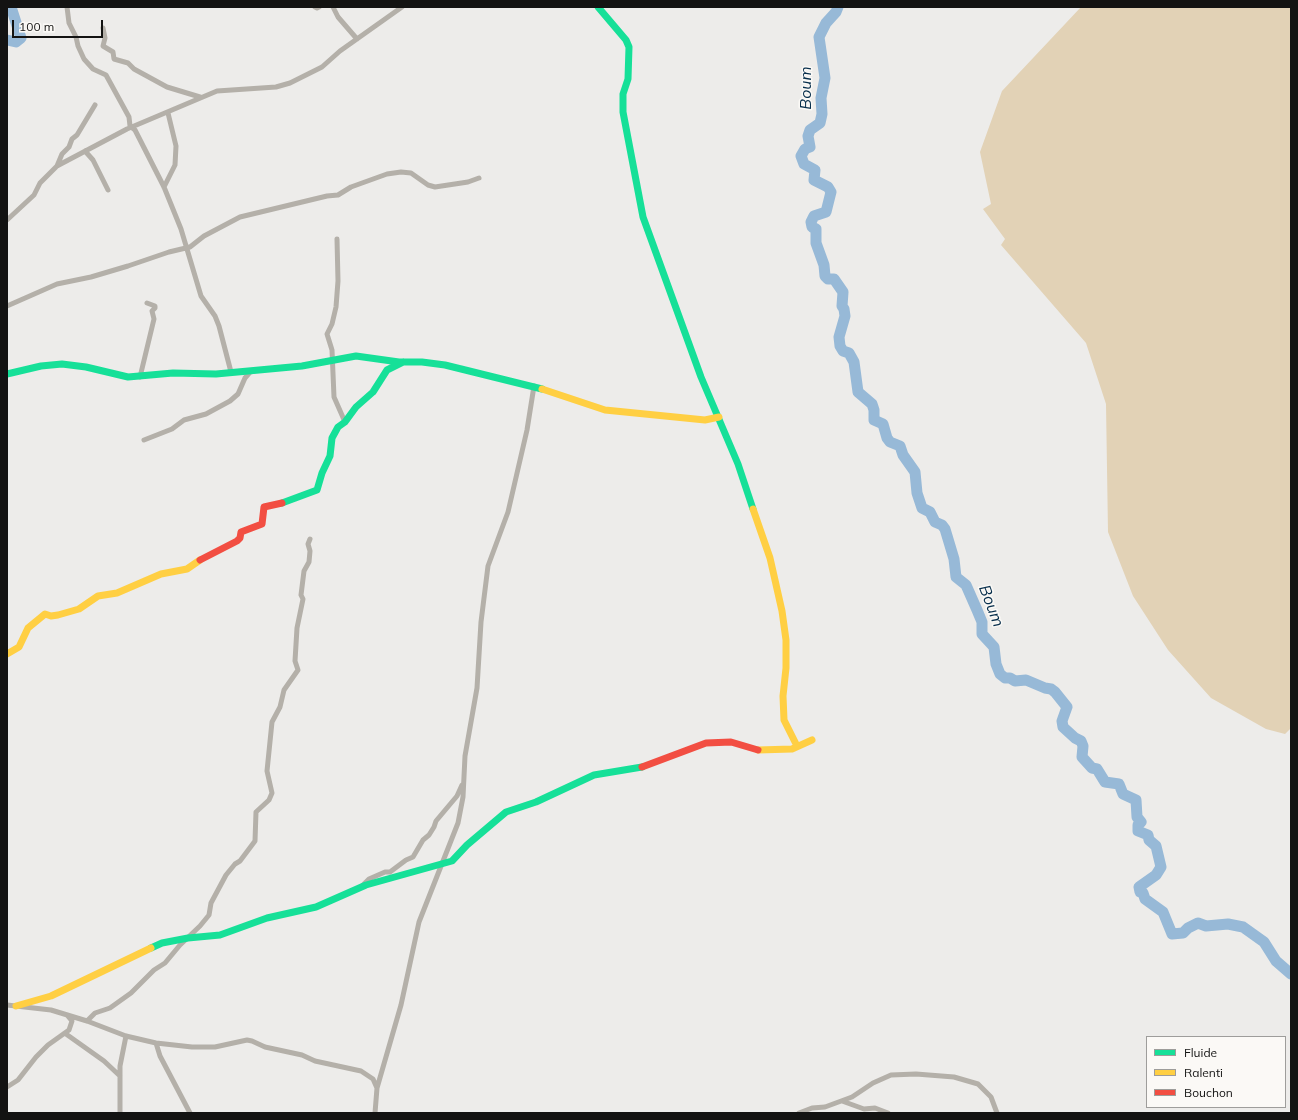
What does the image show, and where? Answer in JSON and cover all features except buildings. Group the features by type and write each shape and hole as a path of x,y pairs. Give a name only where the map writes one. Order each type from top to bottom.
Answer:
{"street":[{"path":"67,7 69,23 84,59 93,69 106,74 124,108 131,128 136,132 137,137 164,188 187,248 201,296 215,316 219,326 231,372"},
{"path":"315,7 319,7"},
{"path":"333,7 338,18 357,40"},
{"path":"7,220 34,195 40,183 57,166 131,128 168,113 200,97 217,91 276,87 290,83 322,67 402,7"},
{"path":"598,7 626,40 629,47 630,55 628,79 623,94 623,112 643,218 701,378 738,464 770,558 782,611 786,640 786,668 783,696 784,720 797,746"},
{"path":"103,28 105,38 103,46 113,52 114,59 128,63 134,70 167,87 200,97"},
{"path":"57,166 62,154 69,147 72,139 77,135 95,105"},
{"path":"164,188 175,165 175,141 168,113"},
{"path":"85,151 93,160 108,190"},
{"path":"7,306 57,284 91,277 169,252 187,248 204,236 240,217 327,196 338,195 351,187 388,174 401,172 411,173 428,185 435,187 468,182 479,178"},
{"path":"337,239 336,307 332,324 327,334 332,350 331,360 334,397 345,422"},
{"path":"140,377 154,319 152,311 155,306 147,303"},
{"path":"7,374 41,366 70,364 128,378 173,373 198,375 252,370 356,356 403,362 422,362 445,365 534,386 605,410 705,420 719,417"},
{"path":"7,654 19,647 28,628 46,614 51,616 58,615 79,609 98,596 117,592 161,574 187,569 201,559 237,541 240,538 241,532 262,524 264,517 262,513 264,507 317,490 322,473 330,456 332,438 339,425 345,422 356,407 373,392 379,380 387,370 400,365 403,362"},
{"path":"144,440 172,429 184,420 206,414 230,401 238,394 245,378 252,370"},
{"path":"375,1113 377,1088 401,1005 419,922 458,823 464,778 465,756 477,688 481,622 488,566 508,512 527,430 534,386"},
{"path":"87,1021 95,1013 110,1008 131,993 154,970 165,963 209,915 211,903 226,875 235,864 240,861 255,841 256,812 269,800 272,793 267,771 272,722 280,707 284,690 298,670 295,661 296,628 303,599 301,595 304,571 308,562 310,551 308,544 310,539"},
{"path":"16,1006 51,996 162,943 188,938 220,935 267,918 316,907 362,887 452,861 467,845 506,812 536,802 594,775 648,766 706,743 731,742 756,750 775,750 792,749 812,740"},
{"path":"362,887 369,879 385,872 390,872 406,860 413,857 423,840 429,835 436,821 457,796 464,778"},
{"path":"7,1005 51,1010 87,1021 126,1036 156,1043 192,1047 215,1046 247,1040 265,1047 302,1055 315,1061 361,1071 371,1078 377,1088"},
{"path":"66,1014 72,1022 75,1039"},
{"path":"7,1087 18,1080 36,1057 48,1045 66,1034 72,1026"},
{"path":"66,1034 104,1061 120,1076"},
{"path":"120,1113 121,1057 126,1036"},
{"path":"156,1043 160,1056 190,1113"},
{"path":"371,1078 382,1071"},
{"path":"799,1113 812,1108 825,1108 891,1076 916,1074 969,1080 978,1084 991,1097 997,1113"},
{"path":"842,1101 864,1109 875,1108 888,1113"}],"shaded area":[{"path":"1081,7 1291,7 1291,728 1285,734 1266,729 1211,698 1168,650 1133,596 1108,532 1106,404 1086,343 1001,245 1005,239 983,209 991,204 980,152 1002,91"}],"waterway":[{"path":"7,40 16,42 21,38 11,7"},
{"name":"Boum","path":"838,7 836,12 826,23 819,37 825,78 821,98 822,114 820,123 810,130 808,136 810,147 805,149 801,156 804,164 815,170 814,180 828,187 831,192 826,212 814,216 811,222 812,227 816,229 816,243 824,265 825,276 828,279 834,279 843,292 842,306 845,316 839,337 840,346 843,351 849,353 854,362 858,392 872,404 874,410 874,420 883,424 887,438 890,442 900,446 903,455 915,472 917,493 922,508 930,512 935,522 942,525 945,529 954,559 956,577 966,585 982,622 982,634 994,647 996,664 1000,674 1005,678 1010,678 1015,681 1026,680 1051,689 1055,692 1067,707 1062,721 1063,727 1075,738 1081,741 1083,746 1082,757 1092,768 1097,769 1105,782 1119,784 1123,794 1136,800 1137,817 1141,822 1138,825 1138,831 1148,835 1149,840 1156,846 1161,867 1156,875 1139,887 1140,892 1143,893 1145,899 1163,912 1172,934 1183,933 1188,928 1198,923 1206,926 1228,924 1243,927 1264,942 1276,961 1291,974"}],"traffic: fast":[{"path":"598,7 626,40 629,47 628,79 623,94 623,112 643,217 701,377 738,464 753,509"},
{"path":"7,374 41,366 62,364 86,367 128,377 173,373 216,374 302,366 356,356 399,362 422,362 445,365 542,389"},
{"path":"282,503 317,490 322,473 330,456 332,438 338,427 345,422 356,407 373,392 387,370 403,362"},
{"path":"151,948 162,943 188,938 220,935 267,918 316,907 366,885 452,861 467,845 506,812 536,802 594,775 642,767"}],"traffic: slow":[{"path":"542,389 605,410 705,420 719,417"},
{"path":"753,509 770,558 782,611 786,640 786,668 783,696 784,720 797,746"},
{"path":"7,654 19,647 28,628 45,614 51,616 58,615 79,609 98,596 117,593 161,574 187,569 200,560"},
{"path":"758,750 792,749 812,740"},
{"path":"16,1006 51,996 151,948"}],"traffic: jam":[{"path":"200,560 237,541 240,538 241,532 262,524 264,507 282,503"},
{"path":"642,767 706,743 731,742 758,750"}]}
